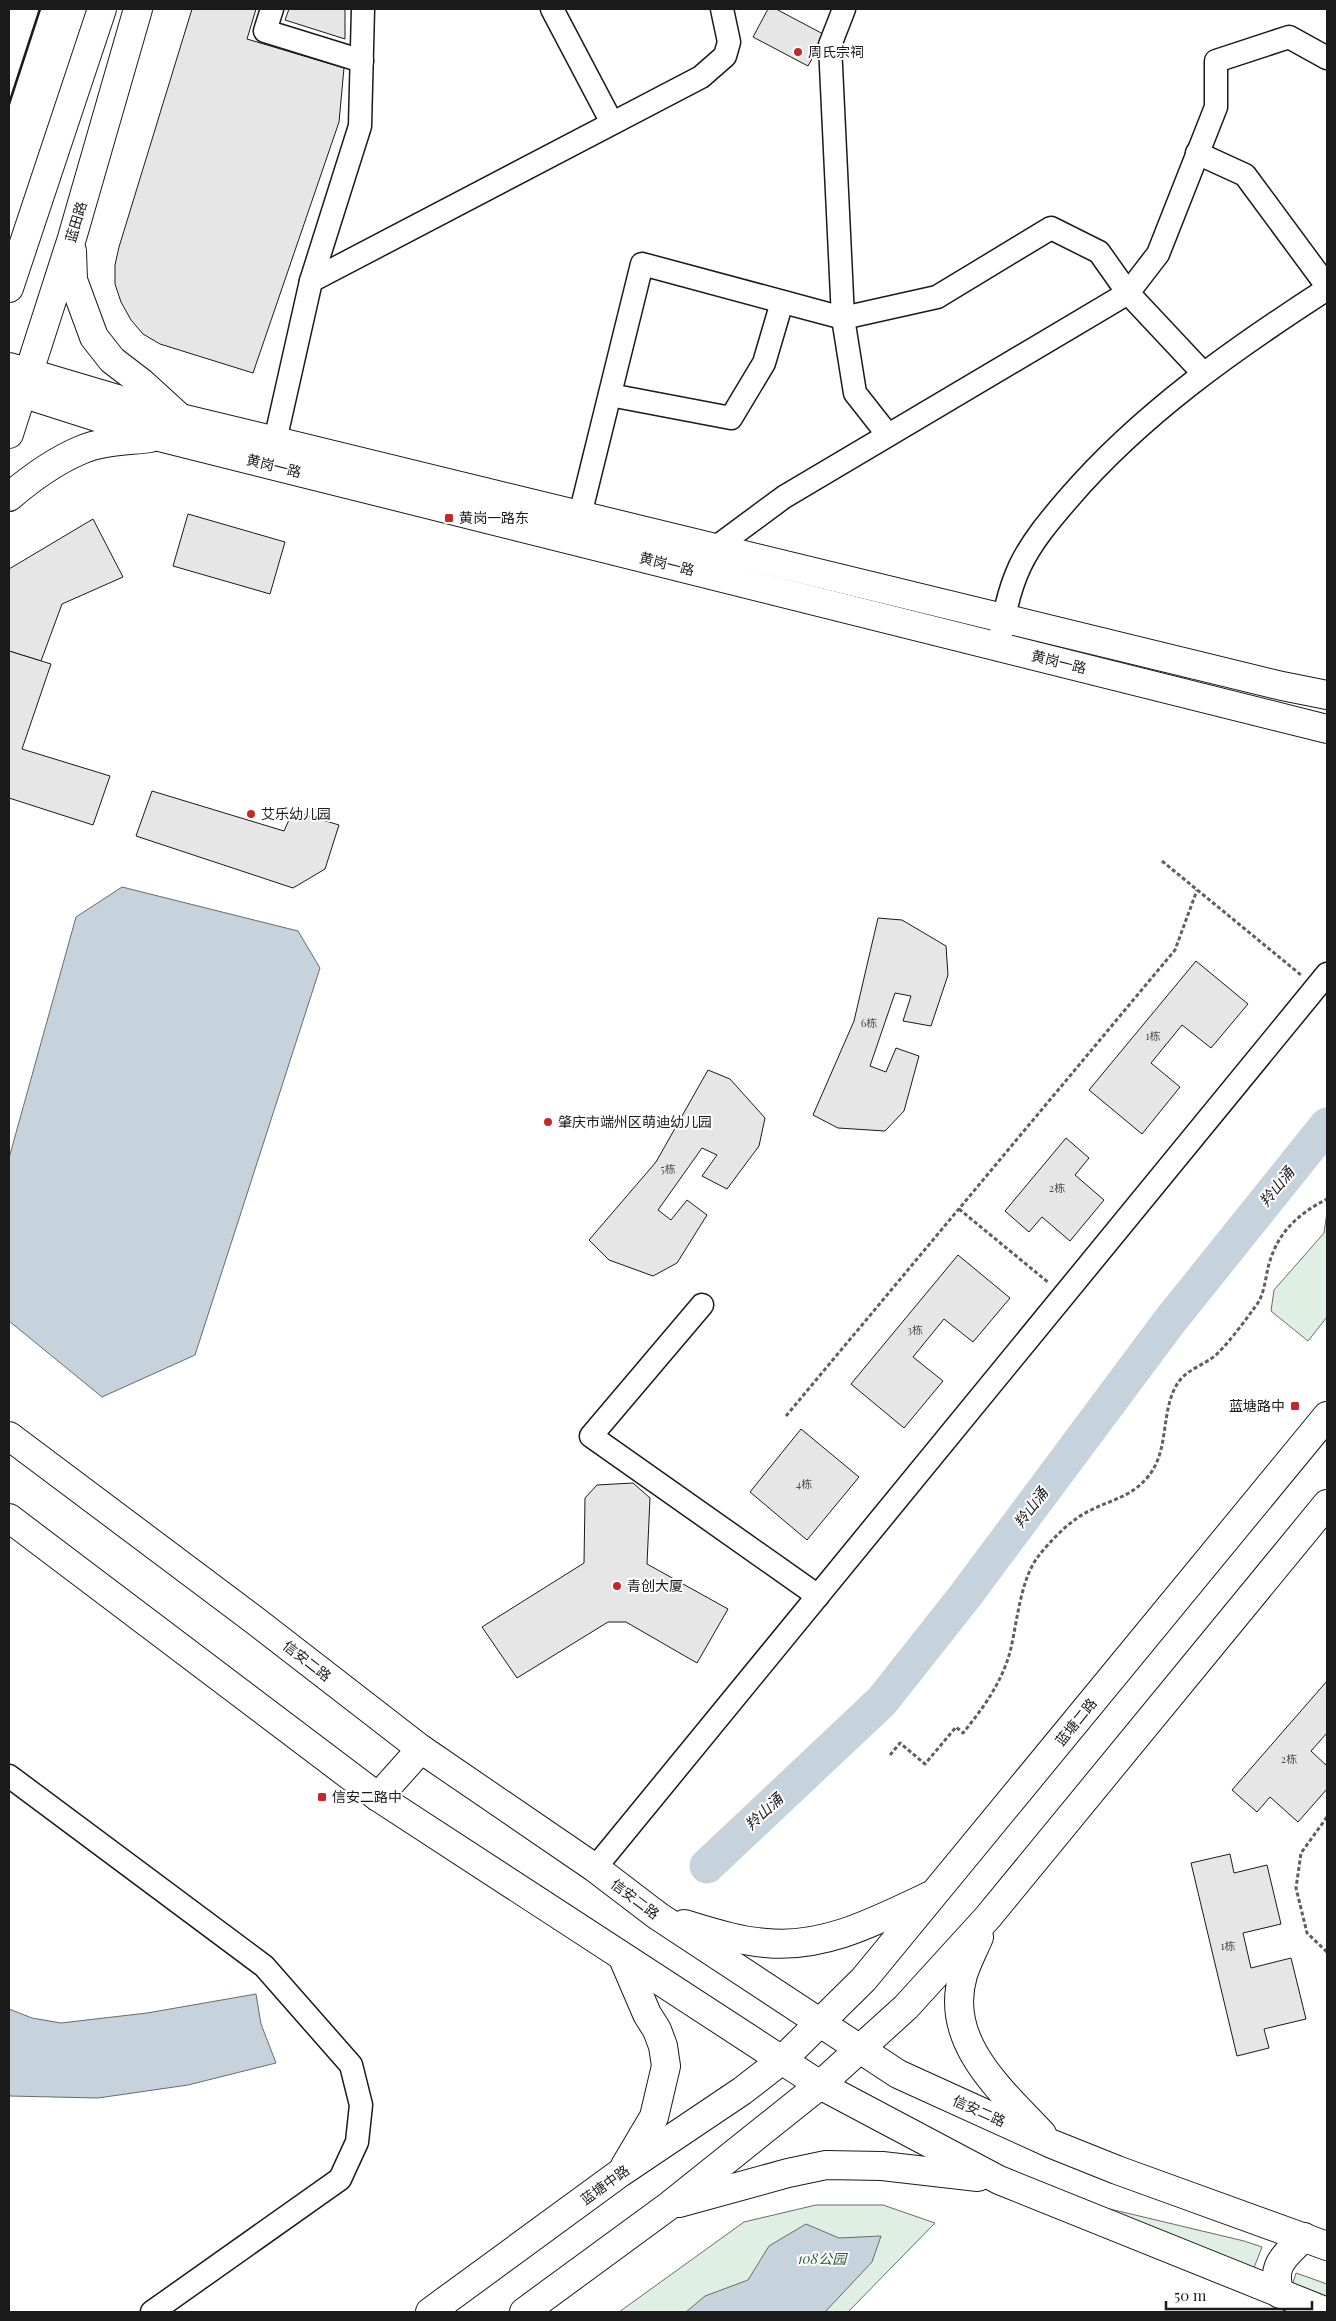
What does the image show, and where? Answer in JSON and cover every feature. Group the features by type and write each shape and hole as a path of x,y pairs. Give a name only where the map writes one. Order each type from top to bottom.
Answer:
{"main road":[{"path":"9,288 102,9"},
{"name":"蓝田路","path":"9,434 17,381 72,238 138,9"},
{"path":"72,238 74,280 94,337 112,360 142,383 181,418"},
{"name":"黄岗一路","path":"17,381 181,418 1003,619 1272,684 1327,695"},
{"name":"黄岗一路","path":"17,381 159,437 1327,729"},
{"path":"9,498 25,483 81,450 111,443 159,437"},
{"name":"蓝塘二路","path":"819,2023 876,1966 1327,1416"},
{"name":"信安二路","path":"9,1436 253,1619 421,1749 595,1868 658,1916 898,2074 1052,2144 1117,2170 1316,2242"},
{"path":"524,2312 670,2205 820,2085 906,2007 988,1917 1327,1504"},
{"path":"9,1518 378,1797 820,2085 999,2180 1327,2312"},
{"path":"378,1797 421,1749"},
{"path":"658,1916 737,1939 768,1944 806,1942 851,1932 935,1893"},
{"path":"988,1917 963,1976 959,2002 965,2037 972,2054 992,2080 1052,2144"},
{"path":"620,2173 654,2117 666,2066 663,2046 657,2030 647,2014 623,1958"},
{"name":"蓝塘中路","path":"430,2312 620,2173 742,2091 782,2060 819,2023"},
{"path":"670,2205 788,2173 826,2165 882,2166 999,2180"},
{"path":"1280,2294 1275,2280 1278,2266 1286,2255 1316,2242"}],"street":[{"path":"272,9 264,31 362,61"},
{"path":"275,441 311,281 360,126 363,9"},
{"path":"552,9 612,124"},
{"path":"844,9 830,45 843,318 855,393 888,435"},
{"path":"311,281 701,77 725,56 729,42 729,10"},
{"path":"715,548 784,496 1128,293 1158,254 1216,107 1216,61 1289,37 1327,58"},
{"path":"998,647 1008,595 1020,565 1042,529 1093,470 1203,374 1327,288 1245,175 1197,153"},
{"path":"580,515 642,264 843,318 937,297 1051,228 1099,252 1128,293 1203,374"},
{"path":"610,395 731,418 764,363 782,302"},
{"path":"595,1868 1322,980"},
{"path":"702,1305 591,1436 818,1596"},
{"path":"9,1776 264,1966 351,2065 361,2105 358,2142 340,2179 152,2312"}],"path":[{"path":"1162,861 1197,890 1322,980"},
{"path":"786,1416 1175,950 1197,890"},
{"path":"890,1755 900,1743 925,1764 956,1726 963,1733 974,1720 999,1683 1011,1649 1020,1598 1036,1559 1066,1528 1090,1510 1120,1499 1146,1479 1158,1459 1165,1435 1168,1407 1176,1385 1191,1369 1216,1355 1257,1305 1265,1286 1269,1264 1276,1244 1289,1224 1306,1210 1327,1199"},
{"path":"959,1209 1064,1295"},
{"path":"1327,1817 1301,1853 1296,1888 1307,1933 1327,1952"}],"green space":[{"path":"1327,1212 1327,1317 1308,1341 1271,1311 1274,1290 1324,1233"},
{"name":"108公园","path":"816,2205 883,2205 935,2223 848,2312 619,2312 744,2222"},
{"path":"1110,2209 1262,2247 1252,2273 1108,2216"},
{"path":"1296,2273 1327,2284 1327,2303 1291,2289"}],"shaded area":[{"path":"122,887 298,931 320,968 195,1355 102,1397 9,1321 9,1158 76,917"},
{"path":"256,1994 261,2024 276,2063 188,2085 98,2098 9,2096 9,2009 32,2018 61,2023 147,2013"},
{"path":"806,2224 839,2238 881,2236 872,2262 825,2312 686,2312 705,2296 748,2280 769,2246"}],"building":[{"path":"192,9 256,9 247,39 344,68 339,122 253,373 160,344 143,334 131,320 121,302 115,284 115,265 119,247"},
{"path":"289,9 345,9 345,39 285,20"},
{"name":"周氏宗祠","path":"768,9 776,9 825,35 808,66 753,37"},
{"path":"188,514 285,542 270,594 173,566"},
{"path":"93,519 123,577 62,604 41,661 9,651 9,569"},
{"path":"9,651 51,664 22,749 110,776 93,825 9,798"},
{"path":"152,791 284,831 293,811 339,825 325,869 293,888 136,836"},
{"path":"878,918 902,920 946,946 948,975 931,1026 903,1021 911,996 895,993 870,1066 886,1072 896,1048 919,1056 904,1111 885,1131 838,1128 813,1115 854,1021"},
{"path":"1196,961 1248,1004 1211,1048 1182,1025 1151,1063 1180,1087 1142,1134 1089,1090"},
{"path":"708,1070 730,1079 765,1118 759,1146 727,1189 702,1176 717,1155 702,1148 658,1210 671,1220 687,1200 707,1215 677,1263 653,1276 609,1260 589,1240 656,1162"},
{"path":"1066,1138 1089,1158 1075,1175 1104,1200 1070,1241 1042,1217 1029,1232 1005,1211"},
{"path":"958,1255 1010,1298 973,1342 944,1319 913,1357 943,1381 904,1428 851,1384"},
{"path":"801,1429 859,1477 807,1540 750,1492"},
{"name":"青创大厦","path":"633,1483 650,1498 647,1564 728,1609 697,1663 626,1622 608,1622 517,1678 482,1627 584,1563 585,1498 597,1485"},
{"path":"1327,1681 1327,1733 1311,1751 1327,1766 1327,1789 1298,1822 1270,1797 1257,1812 1232,1790"},
{"path":"1230,1854 1234,1873 1267,1865 1281,1924 1243,1933 1251,1968 1291,1958 1306,2019 1264,2029 1269,2048 1237,2056 1191,1863"}],"waterway":[{"name":"羚山涌","path":"707,1866 882,1701 965,1596 1169,1322 1327,1125"}],"wall":[{"path":"9,104 40,9"}],"place":[{"name":"周氏宗祠","path":"798,52"},
{"name":"黄岗一路东","path":"449,518"},
{"name":"艾乐幼儿园","path":"251,814"},
{"name":"肇庆市端州区萌迪幼儿园","path":"548,1122"},
{"name":"蓝塘路中","path":"1295,1406"},
{"name":"青创大厦","path":"617,1586"},
{"name":"信安二路中","path":"322,1797"}]}
